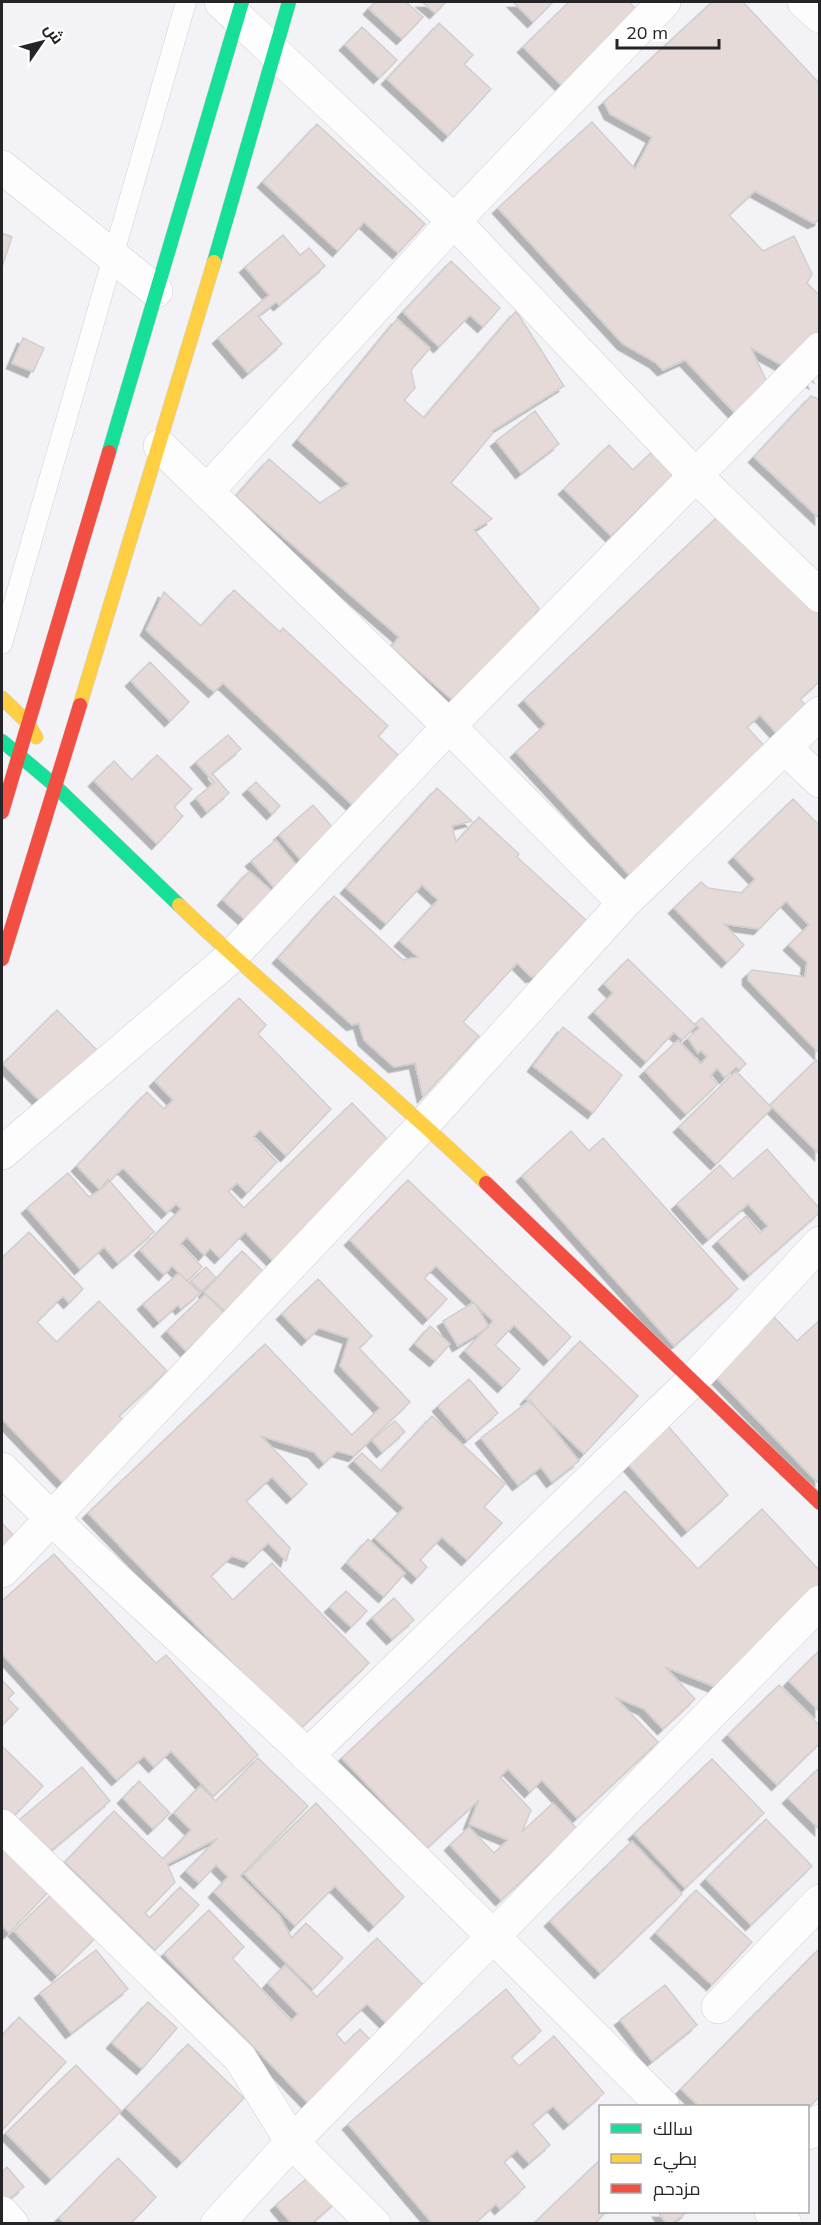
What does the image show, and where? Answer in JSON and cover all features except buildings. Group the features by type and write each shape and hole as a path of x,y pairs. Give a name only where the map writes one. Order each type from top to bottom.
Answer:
{"main road":[{"path":"2,958 53,784 160,446 289,2"},
{"path":"2,812 156,291 234,6"},
{"path":"2,698 27,722 45,755 53,784"},
{"path":"2,741 53,784 231,956 424,1124 819,1503"}],"street":[{"path":"207,491 454,221 664,2"},
{"path":"804,2 819,16"},
{"path":"234,6 274,50 454,221 696,476 819,596"},
{"path":"2,167 156,291"},
{"path":"2,1153 231,956 450,726 819,349"},
{"path":"160,446 450,726 624,903"},
{"path":"2,1571 49,1517 424,1124 624,903 786,748 819,713"},
{"path":"786,748 819,781"},
{"path":"307,1756 692,1381 819,1243"},
{"path":"2,1469 49,1517 307,1756 494,1936 662,2105"},
{"path":"217,2223 292,2142 819,1602"},
{"path":"2,1826 240,2058 292,2142 359,2218"},
{"path":"718,2007 819,1901"},
{"path":"2,2213 12,2223"},
{"path":"773,2213 785,2223"}],"lane":[{"path":"2,644 186,2"}],"traffic: fast":[{"path":"109,452 242,2"},
{"path":"214,262 289,2"},
{"path":"2,741 53,784 179,905"}],"traffic: slow":[{"path":"80,705 214,262"},
{"path":"2,698 27,722 36,737"},
{"path":"179,905 486,1183"}],"traffic: jam":[{"path":"2,812 109,452"},
{"path":"2,959 80,705"},
{"path":"486,1183 820,1503"}]}
